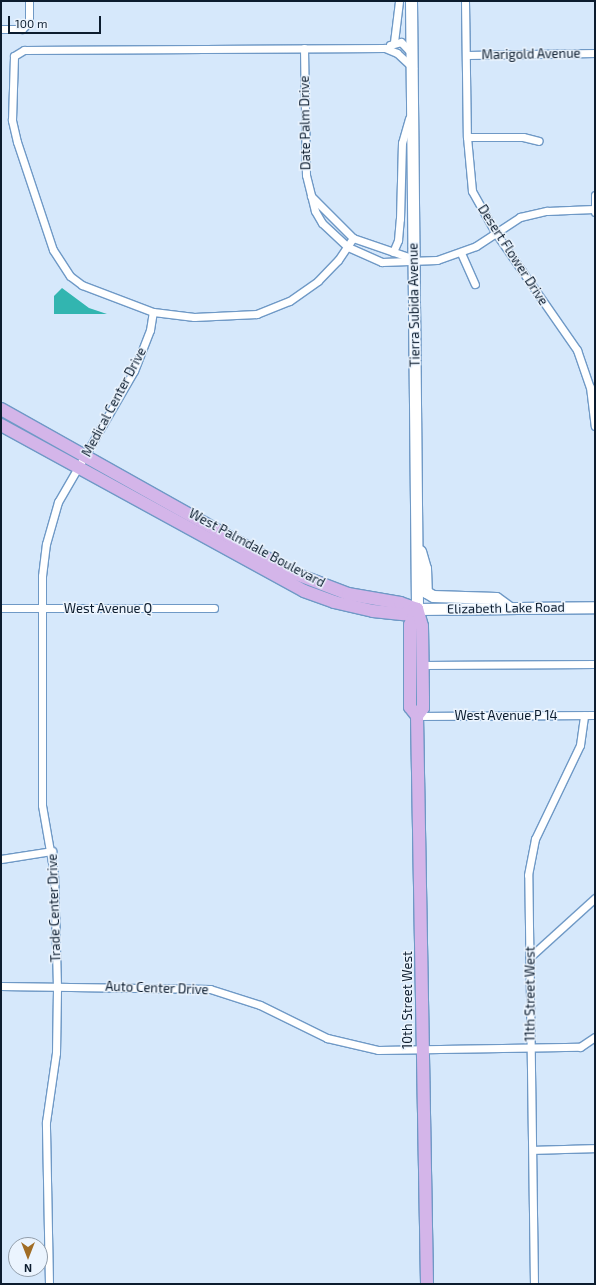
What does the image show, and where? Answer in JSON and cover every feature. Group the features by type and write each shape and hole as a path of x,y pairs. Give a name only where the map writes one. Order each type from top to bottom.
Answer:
{"main road":[{"name":"Tierra Subida Avenue","path":"411,1 417,609"},
{"name":"West Palmdale Boulevard","path":"1,409 86,454 295,580"},
{"name":"West Palmdale Boulevard","path":"1,425 77,468 295,580 348,594 400,603 417,609"},
{"path":"416,539 425,568 426,592 433,596 496,598 510,608"},
{"name":"Elizabeth Lake Road","path":"417,609 595,607"},
{"name":"10th Street West","path":"417,609 422,626 423,665 423,708 417,716"},
{"name":"10th Street West","path":"417,609 410,625 410,707 417,716 421,1051 427,1284"}],"street":[{"path":"1,29 22,29 29,22 29,1"},
{"path":"394,42 399,1"},
{"name":"Desert Flower Drive","path":"465,1 468,137 472,191 495,232 577,350 590,387 595,426"},
{"path":"385,48 394,42 401,42 412,54"},
{"name":"Date Palm Drive","path":"304,48 306,176 312,196 314,211 322,223 348,247 382,262 396,264 414,259"},
{"path":"353,238 348,247 302,293 257,314 194,317 153,312 82,285 70,276 58,259 14,130 14,56 24,50 385,48 398,53 412,68"},
{"name":"Marigold Avenue","path":"466,55 595,53"},
{"path":"393,252 398,240 400,219 402,143 413,104"},
{"path":"468,137 523,137 539,141"},
{"path":"595,195 595,210"},
{"name":"Date Palm Drive","path":"312,196 353,238 414,259 438,260 461,254 495,232 530,214 595,210"},
{"path":"461,254 475,284"},
{"name":"Medical Center Drive","path":"77,468 134,371 150,330 153,312"},
{"name":"Trade Center Drive","path":"48,1284 46,1122 56,1053 57,986 52,851 42,806 42,576 50,527 58,502 77,468"},
{"name":"West Avenue Q","path":"1,608 214,608"},
{"path":"423,665 595,664"},
{"name":"11th Street West","path":"534,1284 533,1150 530,1049 530,856 535,839 580,745 584,715"},
{"name":"West Avenue P 14","path":"417,716 595,715"},
{"path":"1,859 52,851"},
{"path":"531,956 595,898"},
{"name":"Auto Center Drive","path":"1,986 210,989 247,1000 302,1028 353,1046 421,1051 530,1049 580,1047 595,1037"},
{"path":"533,1150 595,1148"}],"shaded area":[{"path":"62,288 89,308 107,314 54,314 54,296"}]}
